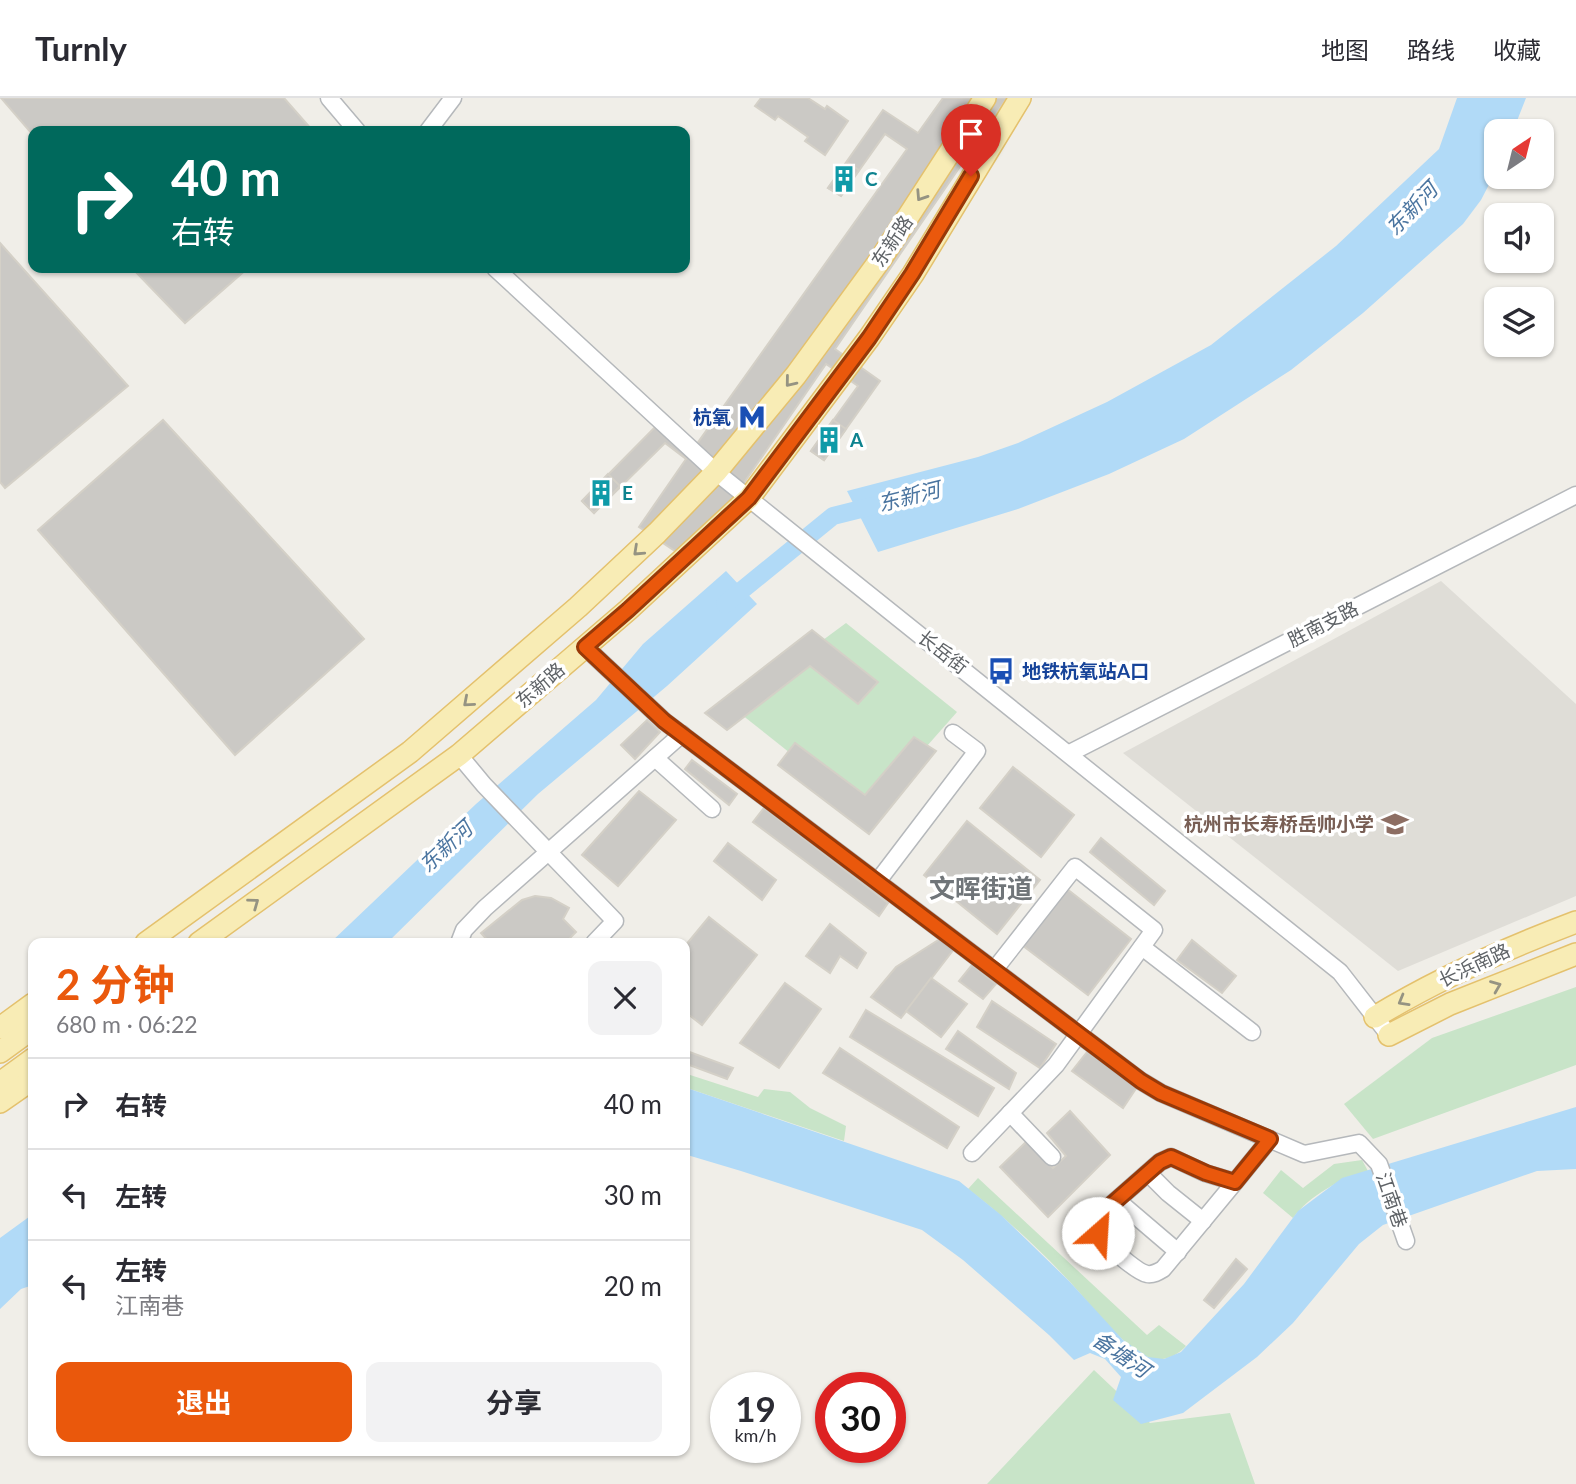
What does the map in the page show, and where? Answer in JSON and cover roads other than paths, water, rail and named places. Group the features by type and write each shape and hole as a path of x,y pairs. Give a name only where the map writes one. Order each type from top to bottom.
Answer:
{"main road":[{"name":"东新路","path":"153,938 410,752 578,607 657,533 716,472 796,375 872,271 985,98"},
{"name":"东新路","path":"206,938 459,755 628,610 749,498 869,338 912,274 1020,98"},
{"name":"长浜南路","path":"1376,1017 1450,976 1524,941 1576,922"},
{"name":"东新路","path":"149,938 164,930"},
{"name":"长浜南路","path":"1390,1035 1450,1004 1576,954"},
{"path":"0,1028 28,1008"},
{"path":"0,1052 28,1032"},
{"path":"0,1083 28,1063"},
{"path":"0,1102 28,1082"}],"street":[{"path":"329,98 353,126"},
{"path":"432,126 453,98"},
{"name":"长岳街","path":"500,273 716,472 1340,972 1390,1035"},
{"name":"胜南支路","path":"1070,753 1576,495"},
{"name":"江南巷","path":"585,647 664,721 1141,1081 1161,1093 1304,1154 1359,1143 1379,1164 1403,1233"},
{"path":"878,881 976,751 953,733"},
{"path":"461,938 464,930 485,908 682,734"},
{"path":"459,755 484,785 615,921 599,938"},
{"path":"655,758 712,809"},
{"path":"972,1153 1056,1065 1154,930 1074,867 995,969"},
{"path":"1142,947 1252,1032"},
{"path":"1010,1113 1052,1157"},
{"path":"1235,1182 1206,1173 1171,1157 1160,1162 1102,1213 1097,1223 1098,1233 1141,1272 1149,1275 1163,1269 1178,1252 1203,1221 1235,1182 1270,1139"},
{"path":"1148,1173 1203,1221"},
{"path":"1117,1200 1178,1252"}],"water":[{"path":"1457,98 1526,98 1518,119 1484,119 1484,189 1487,189 1463,224 1363,313 1291,370 1184,439 1109,474 1018,509 878,552 847,491 978,457 1018,443 1107,402 1211,345 1336,246 1439,149"},
{"path":"726,571 757,604 667,686 538,794 392,938 335,938 476,804 596,700 643,644"},
{"name":"备塘河","path":"690,1089 959,1181 1001,1215 1069,1281 1123,1340 1148,1357 1164,1359 1181,1352 1244,1284 1298,1211 1342,1178 1576,1107 1576,1169 1537,1171 1383,1225 1359,1244 1293,1323 1257,1357 1183,1413 1141,1424 1113,1400 1121,1377 1105,1359 1090,1353 1074,1360 963,1260 922,1230 690,1156"},
{"path":"28,1218 28,1287 21,1289 0,1309 0,1238"}],"waterway":[{"name":"东新河","path":"725,604 833,516 877,505"}],"place":[{"name":"C","path":"844,179"},
{"name":"杭氧","path":"752,417"},
{"name":"A","path":"829,440"},
{"name":"E","path":"601,493"},
{"name":"地铁杭氧站A口","path":"1001,671"},
{"name":"杭州市长寿桥岳帅小学","path":"1395,824"}],"district":[{"name":"文晖街道","path":"981,889"}]}
